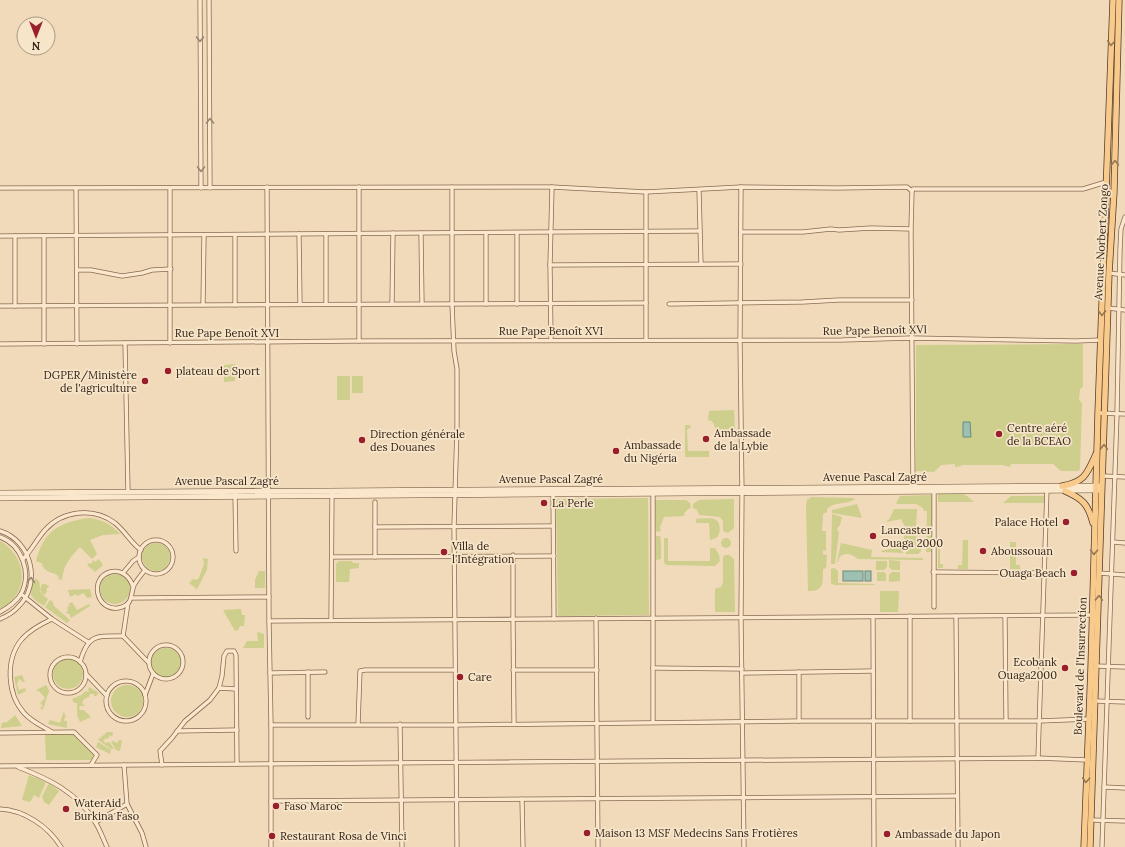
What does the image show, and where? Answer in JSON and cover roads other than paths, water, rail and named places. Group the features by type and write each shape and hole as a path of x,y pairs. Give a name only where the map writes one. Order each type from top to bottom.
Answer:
{"main road":[{"name":"Avenue Norbert Zongo","path":"1099,488 1098,451 1108,308 1106,273 1106,182 1118,3"},
{"name":"Avenue Norbert Zongo","path":"1099,488 1103,476 1101,340 1114,184 1118,3"},
{"path":"1063,488 1074,484 1084,477 1098,451"},
{"name":"Avenue Pascal Zagré","path":"742,490 913,487 934,489"},
{"path":"1063,488 1080,498 1086,504 1094,530"},
{"name":"Avenue Pascal Zagré","path":"0,498 268,493 1099,488"},
{"name":"Boulevard de l'Insurrection","path":"1084,847 1087,760 1092,719 1096,701 1094,530 1099,488"},
{"name":"Boulevard de l'Insurrection","path":"1090,847 1095,615 1099,574 1099,488"},
{"name":"Avenue Pascal Zagré","path":"0,493 128,492 235,494"}],"street":[{"path":"200,0 201,188"},
{"path":"209,0 210,188"},
{"path":"912,191 912,189 1083,189 1106,182"},
{"path":"267,187 268,597 271,725 271,847"},
{"path":"359,187 359,341"},
{"path":"452,187 452,304 454,341 458,369 454,527 457,847"},
{"path":"0,188 552,187 646,192 741,187 907,187 912,191"},
{"path":"551,340 550,265 552,187"},
{"path":"741,187 741,618 744,847"},
{"path":"76,188 77,344"},
{"path":"170,188 170,342"},
{"path":"699,190 701,264"},
{"path":"912,191 913,487"},
{"path":"646,192 646,340"},
{"path":"1102,847 1107,666 1112,574 1117,414 1120,236 1125,218"},
{"path":"741,232 803,232 831,229 911,228"},
{"path":"0,236 700,231"},
{"path":"517,232 517,304"},
{"path":"421,233 422,304"},
{"path":"486,233 486,304"},
{"path":"235,234 235,305"},
{"path":"299,234 300,304"},
{"path":"326,234 326,304"},
{"path":"392,304 393,234"},
{"path":"203,305 204,235"},
{"path":"15,236 15,306"},
{"path":"44,236 44,344"},
{"path":"550,265 741,264"},
{"path":"77,270 91,270 122,276 152,270 171,270"},
{"path":"1106,273 1125,275"},
{"path":"669,304 839,300 912,300"},
{"path":"0,306 646,303"},
{"path":"1108,308 1125,310"},
{"name":"Rue Pape Benoît XVI","path":"0,344 912,338 1076,341 1101,340"},
{"path":"125,343 128,492"},
{"path":"1101,413 1125,414"},
{"path":"1103,476 1125,477"},
{"path":"1038,758 1044,615 1047,488"},
{"path":"934,489 934,607"},
{"path":"653,491 653,722"},
{"path":"554,492 554,619"},
{"path":"331,620 332,493"},
{"path":"235,494 236,551"},
{"path":"375,502 375,557"},
{"path":"23,559 46,529 54,522 65,516 87,513 97,514 114,522 141,550"},
{"path":"375,528 554,526"},
{"path":"0,531 14,538 22,546 31,565 32,576 30,588 26,598 19,607 0,619"},
{"path":"0,537 11,544 18,551 25,566 25,580 21,594 15,602 0,612"},
{"path":"150,541 163,541 169,545 174,557 169,569 164,573 157,574 150,573 145,570 140,564 139,557 141,550 144,545 150,541"},
{"path":"1113,542 1125,543"},
{"path":"513,555 514,723"},
{"path":"332,557 554,556"},
{"path":"122,573 139,557"},
{"path":"133,587 145,570"},
{"path":"123,636 128,603 131,598 133,587 132,581 122,573 116,571 105,574 100,579 97,590 101,601 111,608 123,606 128,603"},
{"path":"933,572 1044,573"},
{"path":"1099,574 1125,575"},
{"path":"21,594 52,619 88,642"},
{"path":"131,598 268,597"},
{"path":"269,621 1095,615"},
{"path":"910,616 910,720"},
{"path":"956,616 958,847"},
{"path":"1005,616 1006,720"},
{"path":"873,617 874,847"},
{"path":"596,618 598,847"},
{"path":"52,619 30,631 22,639 10,669 12,691 17,703 30,718 52,732"},
{"path":"80,662 88,642 94,638 102,636 123,636 148,662 153,674 158,678 171,679 176,676 183,665 183,659 176,648 164,645 153,651 148,662"},
{"path":"162,765 160,751 185,721 210,700 219,688 222,676 224,654 227,651 235,652 236,656 237,764"},
{"path":"86,674 82,686 78,690 66,692 60,691 51,682 50,670 57,660 69,657 75,658 83,665 86,674 107,696"},
{"path":"1096,666 1125,667"},
{"path":"653,668 799,672 873,671"},
{"path":"358,724 360,671 455,670"},
{"path":"513,670 597,670"},
{"path":"308,672 308,717"},
{"path":"270,674 324,672"},
{"path":"799,672 799,721"},
{"path":"145,695 153,674"},
{"path":"126,681 132,682 138,685 145,695 145,708 136,718 124,721 117,719 108,709 106,703 107,696 114,686 126,681"},
{"path":"219,688 236,689"},
{"path":"1096,701 1125,702"},
{"path":"271,725 456,725 514,723 910,720 1039,721 1092,719"},
{"path":"400,724 402,847"},
{"path":"178,731 236,730"},
{"path":"0,733 73,732 77,734 97,755 91,765"},
{"path":"0,766 401,762 743,761 957,758 1038,758 1087,760"},
{"path":"124,765 127,804 142,833 146,847"},
{"path":"15,766 46,778 68,792 80,802 96,822 107,847"},
{"path":"1104,787 1125,788"},
{"path":"271,801 958,796"},
{"path":"522,799 523,847"},
{"path":"96,822 127,804"},
{"path":"0,809 6,809 24,815 38,823 51,834 61,847"},
{"path":"1091,820 1125,821"}],"place":[{"name":"plateau de Sport","path":"168,371"},
{"name":"DGPER/Ministère de l'agriculture","path":"145,381"},
{"name":"Centre aéré de la BCEAO","path":"999,434"},
{"name":"Ambassade de la Lybie","path":"706,439"},
{"name":"Direction générale des Douanes","path":"362,440"},
{"name":"Ambassade du Nigéria","path":"616,451"},
{"name":"La Perle","path":"544,503"},
{"name":"Palace Hotel","path":"1066,522"},
{"name":"Lancaster Ouaga 2000","path":"873,536"},
{"name":"Aboussouan","path":"983,551"},
{"name":"Villa de l'Intégration","path":"444,552"},
{"name":"Ouaga Beach","path":"1074,573"},
{"name":"Ecobank Ouaga2000","path":"1065,668"},
{"name":"Care","path":"460,677"},
{"name":"Faso Maroc","path":"276,806"},
{"name":"WaterAid Burkina Faso","path":"66,809"},
{"name":"Maison 13 MSF Medecins Sans Frotières","path":"587,833"},
{"name":"Ambassade du Japon","path":"887,834"},
{"name":"Restaurant Rosa de Vinci","path":"272,836"}]}
